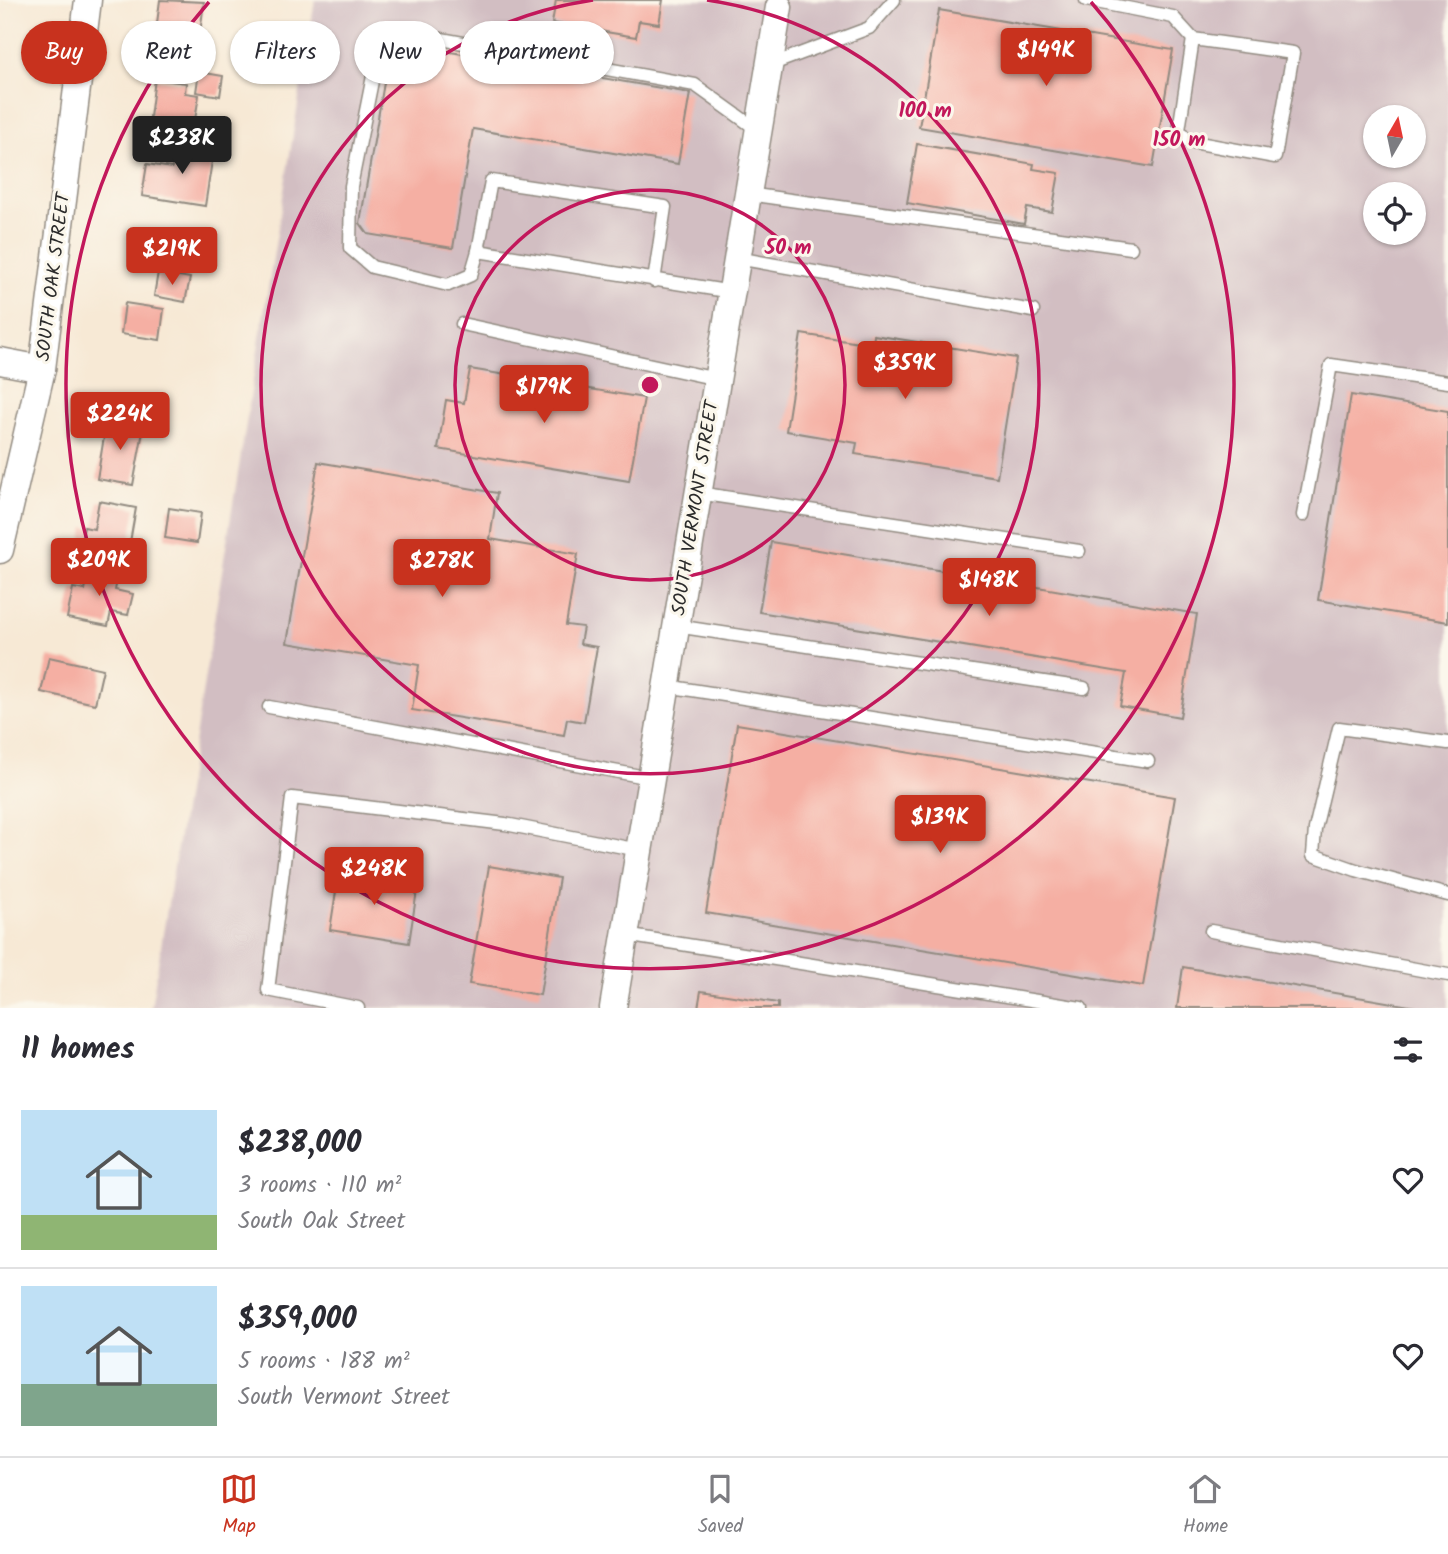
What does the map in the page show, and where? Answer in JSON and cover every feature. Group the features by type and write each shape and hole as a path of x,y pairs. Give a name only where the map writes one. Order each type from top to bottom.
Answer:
{"street":[{"name":"SOUTH OAK STREET","path":"0,550 43,369 88,0"},
{"name":"SOUTH VERMONT STREET","path":"613,1008 769,65 774,4"},
{"path":"0,361 43,369"}],"lane":[{"path":"769,65 869,28 894,0"},
{"path":"1086,0 1173,17 1193,39 1293,53 1275,157 1188,141 1179,130 1193,39"},
{"path":"654,281 665,207 491,181 471,275 448,285 372,267 350,248 351,186 379,46 408,33 695,85 758,131"},
{"path":"748,194 1130,248"},
{"path":"478,251 732,292"},
{"path":"737,258 1033,311"},
{"path":"463,324 717,379"},
{"path":"1303,516 1331,365 1448,382"},
{"path":"698,493 1079,551"},
{"path":"676,626 1084,688"},
{"path":"666,686 1148,761"},
{"path":"269,706 651,778"},
{"path":"1448,743 1339,728 1315,830 1313,855 1356,870 1448,895"},
{"path":"358,1008 268,990 292,798 505,824 639,850"},
{"path":"1211,931 1448,975"},
{"path":"625,935 1082,1008"}],"shaded area":[{"path":"315,0 1448,0 1448,1008 151,1008 301,84 340,84 340,21 312,21"}],"building":[{"path":"160,0 204,2 202,21 157,21"},
{"path":"556,0 663,0 659,24 639,21 636,37 614,33 614,21 552,21"},
{"path":"939,10 1173,50 1153,167 919,127"},
{"path":"446,51 460,54 460,84 614,84 614,80 690,93 678,164 473,129 453,248 368,234 360,223 384,84 446,84"},
{"path":"216,75 223,76 220,96 196,92 197,84 216,84"},
{"path":"154,84 186,84 185,93 199,95 193,132 149,125"},
{"path":"176,142 214,148 205,206 142,196 147,164 172,168"},
{"path":"917,144 1034,164 1033,169 1059,173 1052,212 1027,208 1024,224 907,203"},
{"path":"158,272 190,278 185,302 154,296"},
{"path":"125,303 164,309 160,340 121,334"},
{"path":"801,334 873,345 874,335 1016,358 997,477 855,454 857,443 786,431"},
{"path":"470,369 644,398 629,481 438,449 446,400 464,403"},
{"path":"1351,395 1448,411 1448,622 1318,600"},
{"path":"107,419 144,426 133,485 97,479"},
{"path":"318,462 497,493 490,539 578,554 566,625 583,627 580,644 597,647 584,722 567,719 564,735 412,710 419,665 287,643"},
{"path":"99,501 136,508 126,565 79,557 84,527 94,529"},
{"path":"169,508 201,513 197,543 165,538"},
{"path":"771,542 1197,614 1180,717 1120,706 1126,673 759,612"},
{"path":"90,565 119,571 115,590 133,594 128,615 111,612 108,626 67,618 73,588 85,590"},
{"path":"49,657 103,669 95,704 41,692"},
{"path":"737,724 1175,797 1143,986 706,913"},
{"path":"489,866 559,878 540,995 469,984"},
{"path":"339,872 418,884 409,943 330,930"},
{"path":"1183,967 1416,1007 1416,1008 1177,1008"},
{"path":"701,991 778,1003 778,1008 698,1008"}]}
